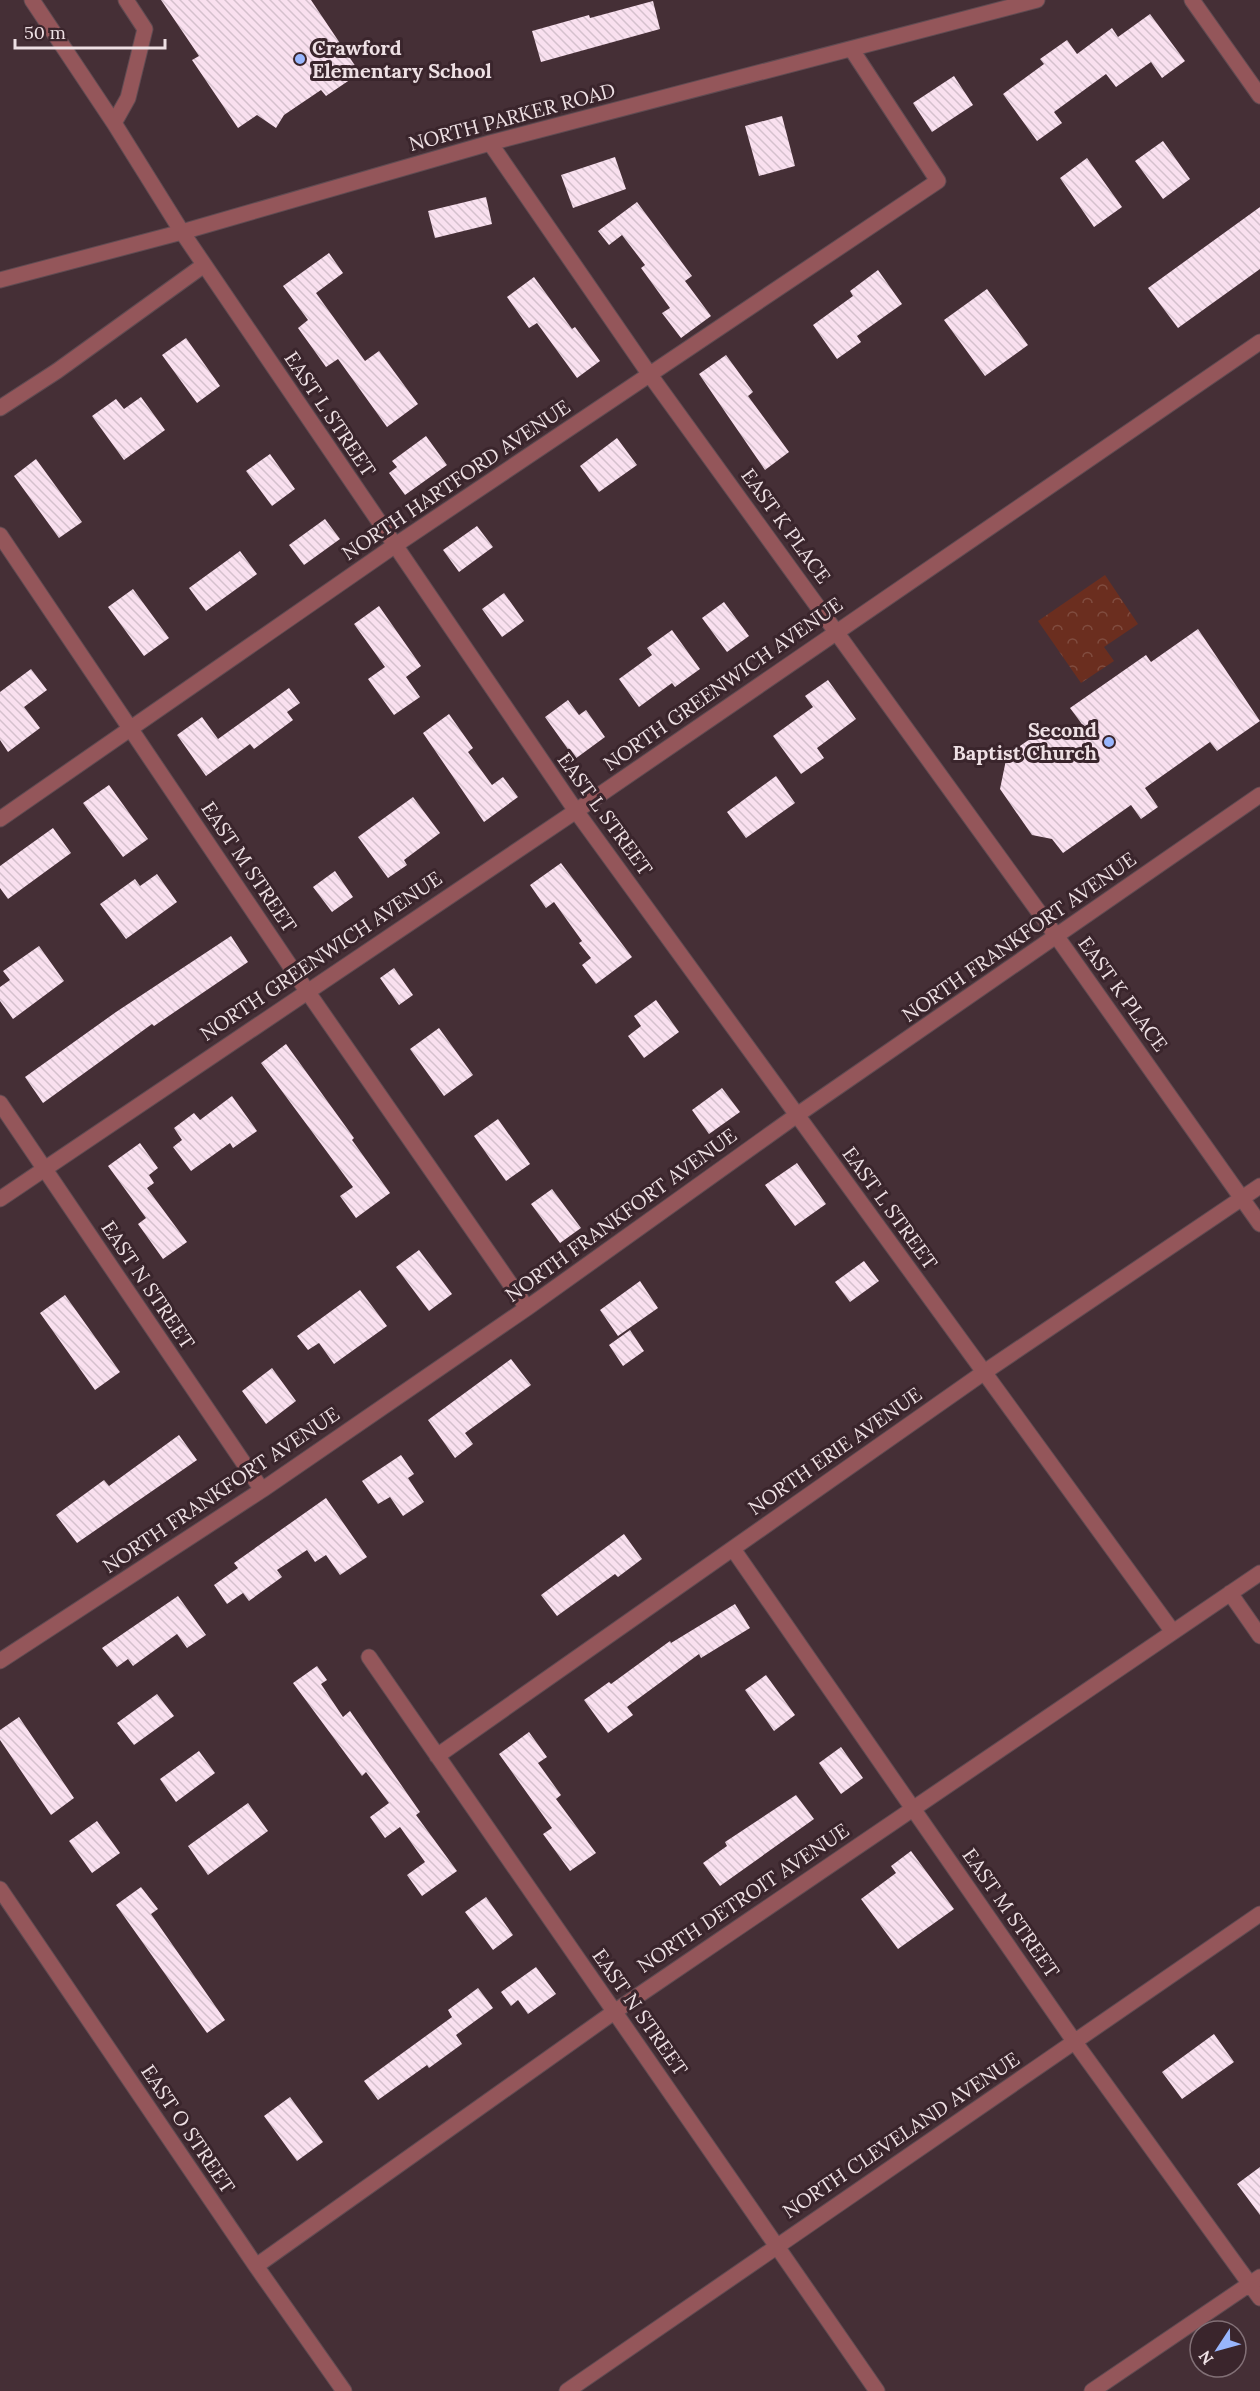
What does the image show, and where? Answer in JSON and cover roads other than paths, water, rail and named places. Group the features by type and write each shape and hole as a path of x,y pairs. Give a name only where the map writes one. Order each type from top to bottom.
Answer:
{"street":[{"name":"EAST L STREET","path":"32,0 114,123 204,265 393,546 576,811 1173,1632"},
{"path":"114,123 128,98 146,29 126,0"},
{"name":"NORTH PARKER ROAD","path":"0,280 182,232 490,143 1037,0"},
{"path":"1192,0 1260,96"},
{"name":"NORTH HARTFORD AVENUE","path":"0,819 393,546 939,181 852,50"},
{"name":"EAST K PLACE","path":"490,143 650,375 1057,937 1260,1224"},
{"path":"0,408 57,371 204,265"},
{"name":"NORTH GREENWICH AVENUE","path":"0,1199 576,811 1260,342"},
{"name":"EAST M STREET","path":"0,535 307,991 527,1308"},
{"name":"NORTH FRANKFORT AVENUE","path":"0,1661 262,1490 527,1308 797,1115 1260,795"},
{"name":"EAST N STREET","path":"0,1102 262,1490"},
{"name":"NORTH ERIE AVENUE","path":"437,1756 983,1373 1260,1186"},
{"name":"EAST M STREET","path":"733,1549 1074,2041 1255,2280 1260,2298"},
{"name":"NORTH DETROIT AVENUE","path":"256,2266 614,2012 1260,1573"},
{"path":"1230,1593 1260,1636"},
{"name":"EAST N STREET","path":"369,1658 877,2391"},
{"name":"EAST O STREET","path":"0,1889 256,2266 344,2391"},
{"name":"NORTH CLEVELAND AVENUE","path":"567,2391 1260,1914"},
{"path":"1092,2391 1255,2280"}],"place":[{"name":"Crawford Elementary School","path":"300,59"},
{"name":"Second Baptist Church","path":"1109,742"}]}
